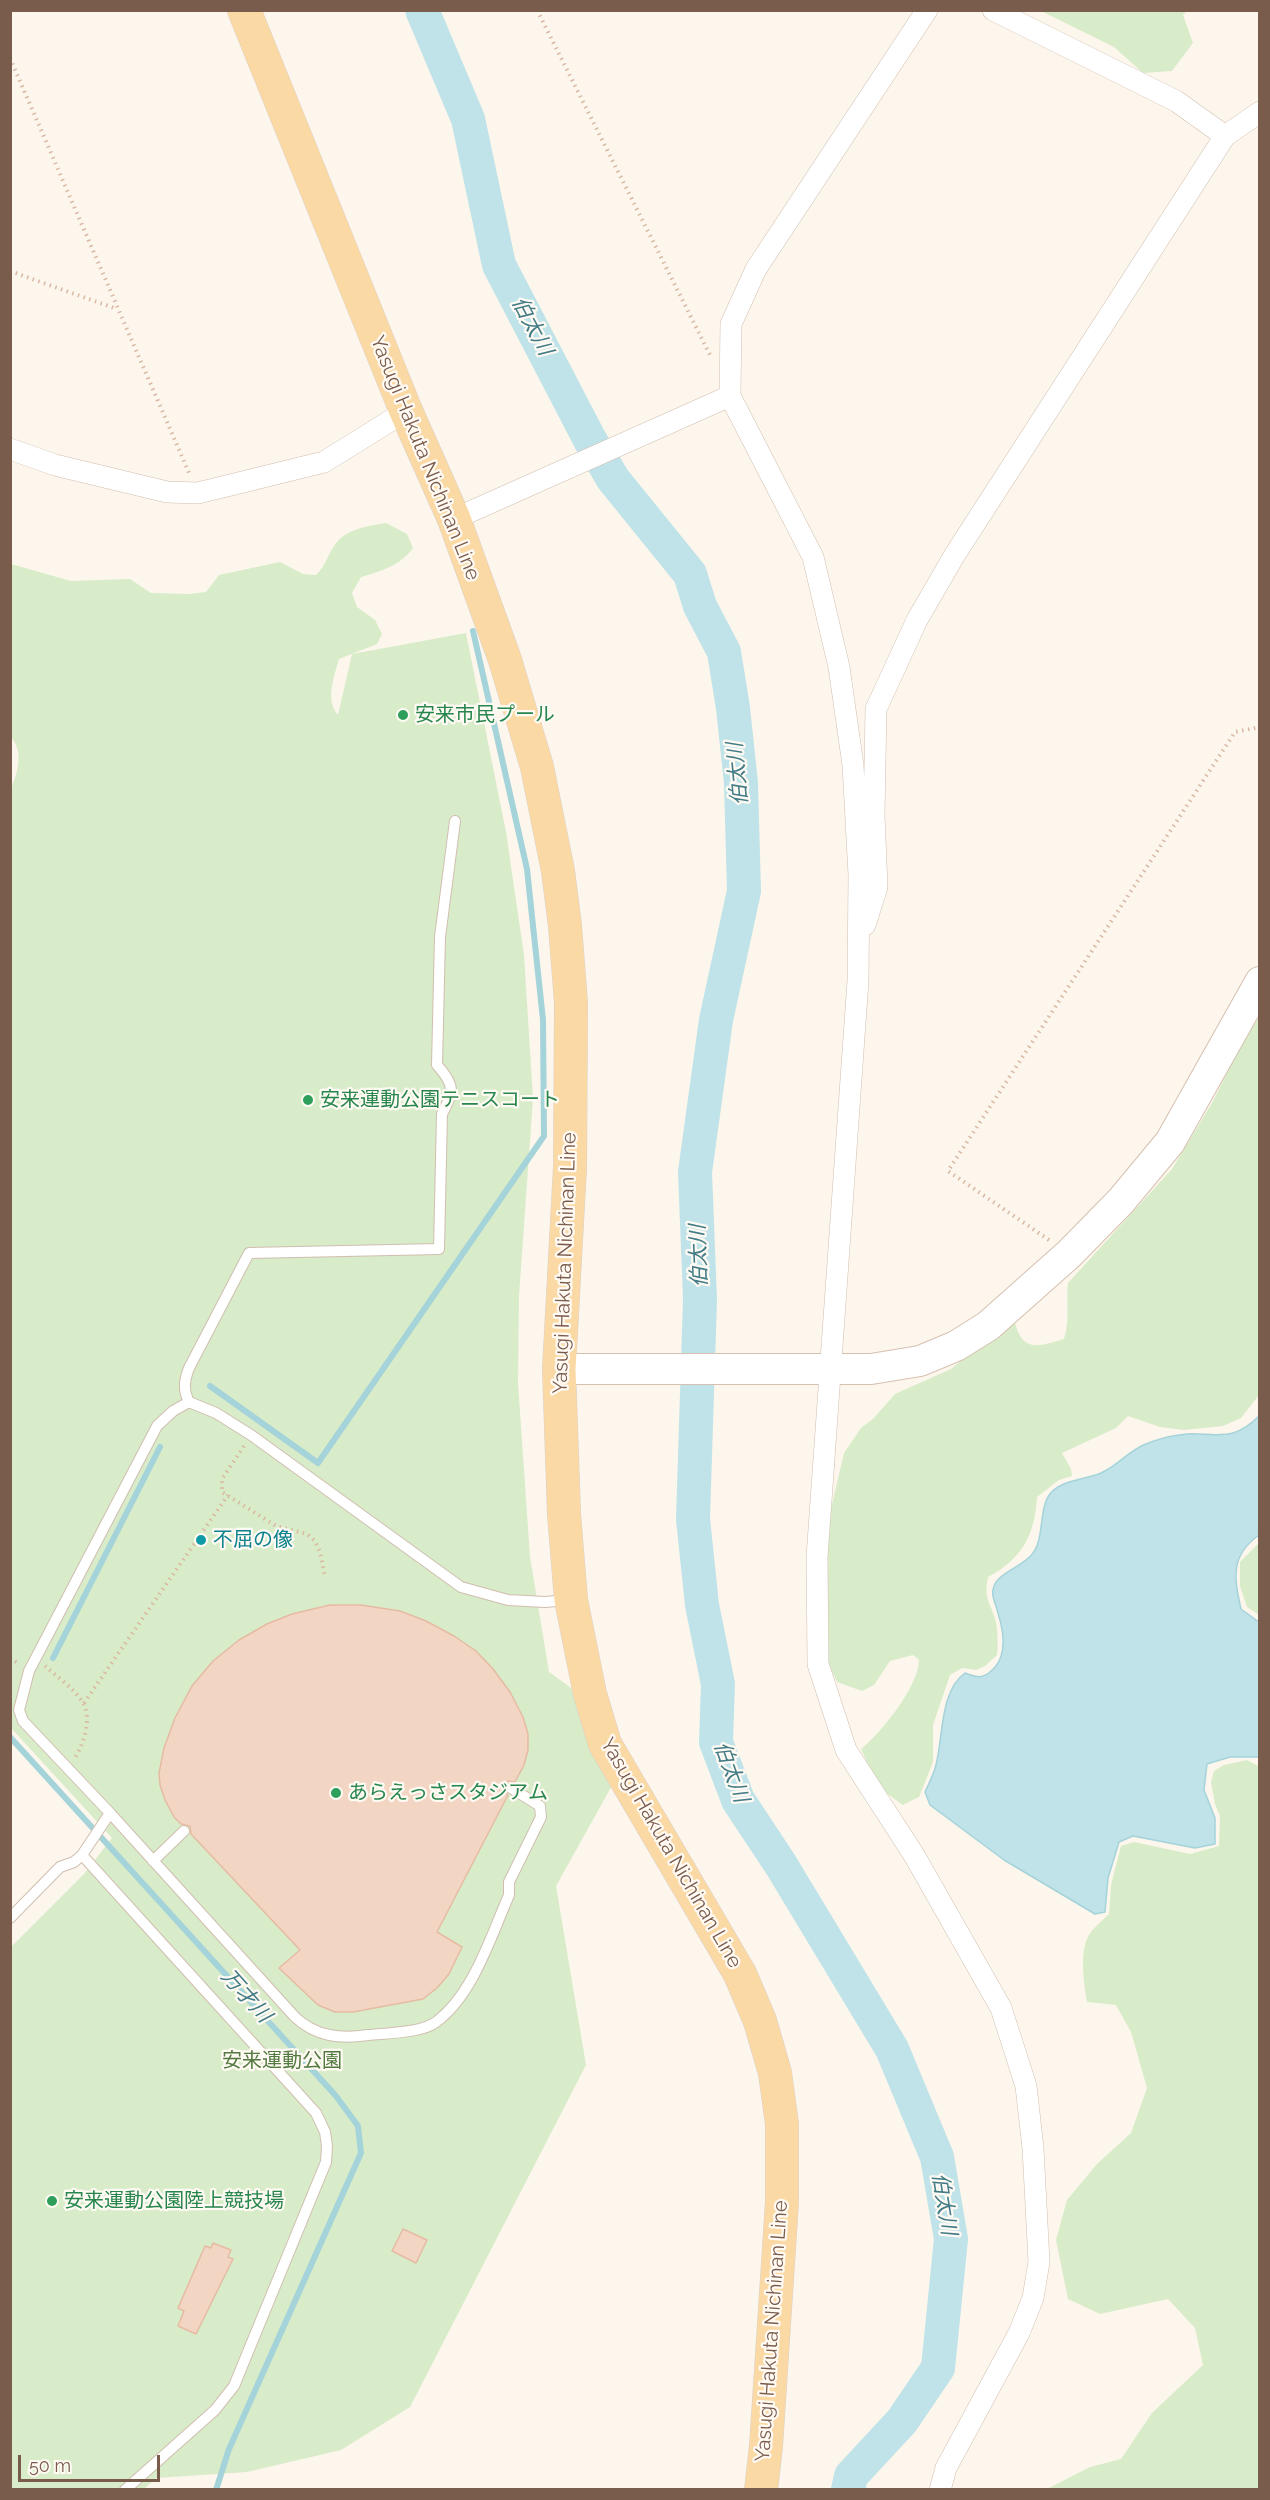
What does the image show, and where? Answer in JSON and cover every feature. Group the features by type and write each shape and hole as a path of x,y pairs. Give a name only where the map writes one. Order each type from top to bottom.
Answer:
{"main road":[{"name":"Yasugi Hakuta Nichinan Line","path":"244,10 406,411 468,513 505,660 537,766 558,871 571,1003 570,1167 559,1369 564,1514 572,1600 590,1694 605,1744 740,1974 760,2021 775,2073 782,2124 782,2202 761,2490"}],"street":[{"path":"927,10 756,269 731,324 723,400 813,557 839,667 853,765 859,875 858,981 823,1370 830,1402 817,1557 818,1664 846,1750 914,1855 1001,2008 1026,2085 1034,2148 1039,2262 1033,2298 1019,2333 946,2468 940,2490"},
{"path":"993,10 1176,101 1225,136"},
{"path":"857,952 877,886 874,815 876,709 917,620 954,556 1225,136 1260,112"},
{"path":"468,513 723,400"},
{"path":"10,449 55,465 167,492 198,493 324,462 406,411"},
{"path":"559,1369 871,1369 920,1361 956,1346 988,1326 1069,1254 1121,1201 1170,1142 1260,982"}],"lane":[{"path":"189,1402 184,1381 189,1368 249,1252 439,1249 442,1114 452,1094 450,1079 437,1065 440,937 455,821"},
{"path":"189,1402 216,1413 251,1436 461,1587 508,1600 545,1602 572,1600"},
{"path":"189,1402 173,1411 157,1426 36,1657 29,1671 19,1710 23,1721 302,2023 320,2033 341,2038 422,2028 436,2023 466,1990 509,1895 509,1882 540,1817 540,1806 511,1788"},
{"path":"10,1918 60,1867 74,1863 82,1855 110,1813"},
{"path":"153,1861 184,1831"},
{"path":"82,1855 316,2113 325,2132 327,2146 326,2162 234,2386 215,2410 125,2490"}],"path":[{"path":"537,10 723,400"},
{"path":"10,58 198,493"},
{"path":"10,271 118,309"},
{"path":"1069,1254 948,1171 1235,732 1260,727"},
{"path":"251,1436 222,1479 222,1492 276,1526 307,1534 315,1541 320,1552 325,1577"},
{"path":"66,1766 84,1741 86,1724 84,1703 228,1495"},
{"path":"36,1657 84,1703"}],"green space":[{"path":"1041,11 1187,11 1183,15 1193,43 1172,71 1143,73 1114,47"},
{"name":"安来運動公園","path":"386,523 407,534 413,548 396,564 361,577 352,593 357,607 375,620 382,634 377,644 339,659 331,695 334,709 338,715 352,654 466,633 506,832 524,955 533,1098 519,1296 518,1383 530,1557 549,1672 581,1695 614,1782 556,1886 586,2065 410,2407 341,2450 247,2472 156,2478 144,2489 11,2489 11,1947 84,1874 112,1838 11,1728 10,791 17,771 18,756 15,742 10,736 11,564 71,581 130,579 151,593 190,594 206,592 219,575 280,562 303,574 316,575 342,537 360,528"},
{"path":"1259,1017 1259,1395 1241,1418 1223,1426 1184,1430 1160,1427 1128,1416 1116,1428 1062,1453 1071,1469 1072,1476 1059,1480 1037,1497 1033,1523 1025,1544 1010,1562 988,1577 987,1596 996,1622 997,1655 985,1666 976,1670 962,1668 950,1675 933,1725 933,1762 919,1797 903,1805 878,1787 861,1749 888,1721 906,1696 913,1683 919,1660 913,1655 890,1661 874,1685 862,1691 837,1682 829,1665 826,1530 844,1453 861,1428 873,1419 895,1394 951,1369 1014,1318 1021,1337 1032,1345 1064,1339 1068,1283 1172,1169 1212,1103 1240,1047"},
{"path":"1259,1543 1259,1615 1247,1607 1240,1586 1240,1562"},
{"path":"1247,1760 1260,1767 1259,2489 1047,2489 1090,2467 1121,2459 1152,2413 1203,2365 1195,2328 1168,2299 1100,2314 1068,2299 1056,2240 1067,2200 1097,2164 1131,2133 1147,2088 1131,2032 1116,2005 1087,2002 1085,1987 1083,1959 1086,1942 1093,1929 1109,1914 1111,1885 1121,1846 1134,1842 1190,1854 1219,1846 1220,1816 1211,1782 1214,1771 1224,1765"}],"water":[{"path":"1259,1416 1259,1535 1243,1551 1236,1568 1236,1577 1241,1609 1259,1622 1259,1757 1230,1757 1207,1764 1204,1790 1215,1818 1215,1844 1195,1848 1133,1836 1119,1842 1108,1878 1105,1912 1095,1914 1004,1860 930,1805 925,1792 936,1765 947,1702 957,1681 965,1673 984,1676 1000,1660 1003,1636 993,1589 1002,1576 1026,1560 1035,1550 1040,1538 1045,1503 1052,1491 1065,1484 1107,1470 1136,1449 1151,1442 1183,1434 1233,1433 1247,1426"}],"building":[{"name":"あらえっさスタジアム","path":"330,1605 361,1605 400,1611 426,1621 454,1636 476,1651 493,1669 510,1692 523,1717 528,1734 528,1750 524,1765 515,1782 508,1781 504,1785 504,1791 508,1795 437,1932 462,1947 449,1974 423,1999 353,2012 335,2012 318,2005 279,1968 300,1950 191,1834 190,1826 181,1824 174,1817 165,1800 159,1773 164,1748 175,1718 192,1686 213,1661 239,1640 267,1624 292,1614"},
{"path":"403,2229 427,2240 416,2263 392,2251"},
{"path":"213,2243 231,2250 228,2257 233,2259 196,2334 178,2326 184,2311 178,2308 205,2246 211,2248"}],"waterway":[{"name":"伯太川","path":"422,10 468,119 499,265 590,440 613,479 690,574 700,606 724,652 741,783 744,891 716,1020 695,1172 700,1299 693,1519 702,1605 718,1684 716,1742 738,1800 781,1865 892,2049 937,2157 951,2239 938,2368 902,2421 851,2476 848,2490"},
{"path":"210,1386 318,1463 544,1136 543,1020 527,869 473,631"},
{"path":"53,1658 160,1447"},
{"name":"万才川","path":"10,1737 336,2096 358,2126 361,2153 229,2449 216,2490"}],"place":[{"name":"安来市民プール","path":"403,715"},
{"name":"安来運動公園テニスコート","path":"308,1100"},
{"name":"不屈の像","path":"201,1540"},
{"name":"あらえっさスタジアム","path":"336,1793"},
{"name":"安来運動公園陸上競技場","path":"52,2201"}]}
